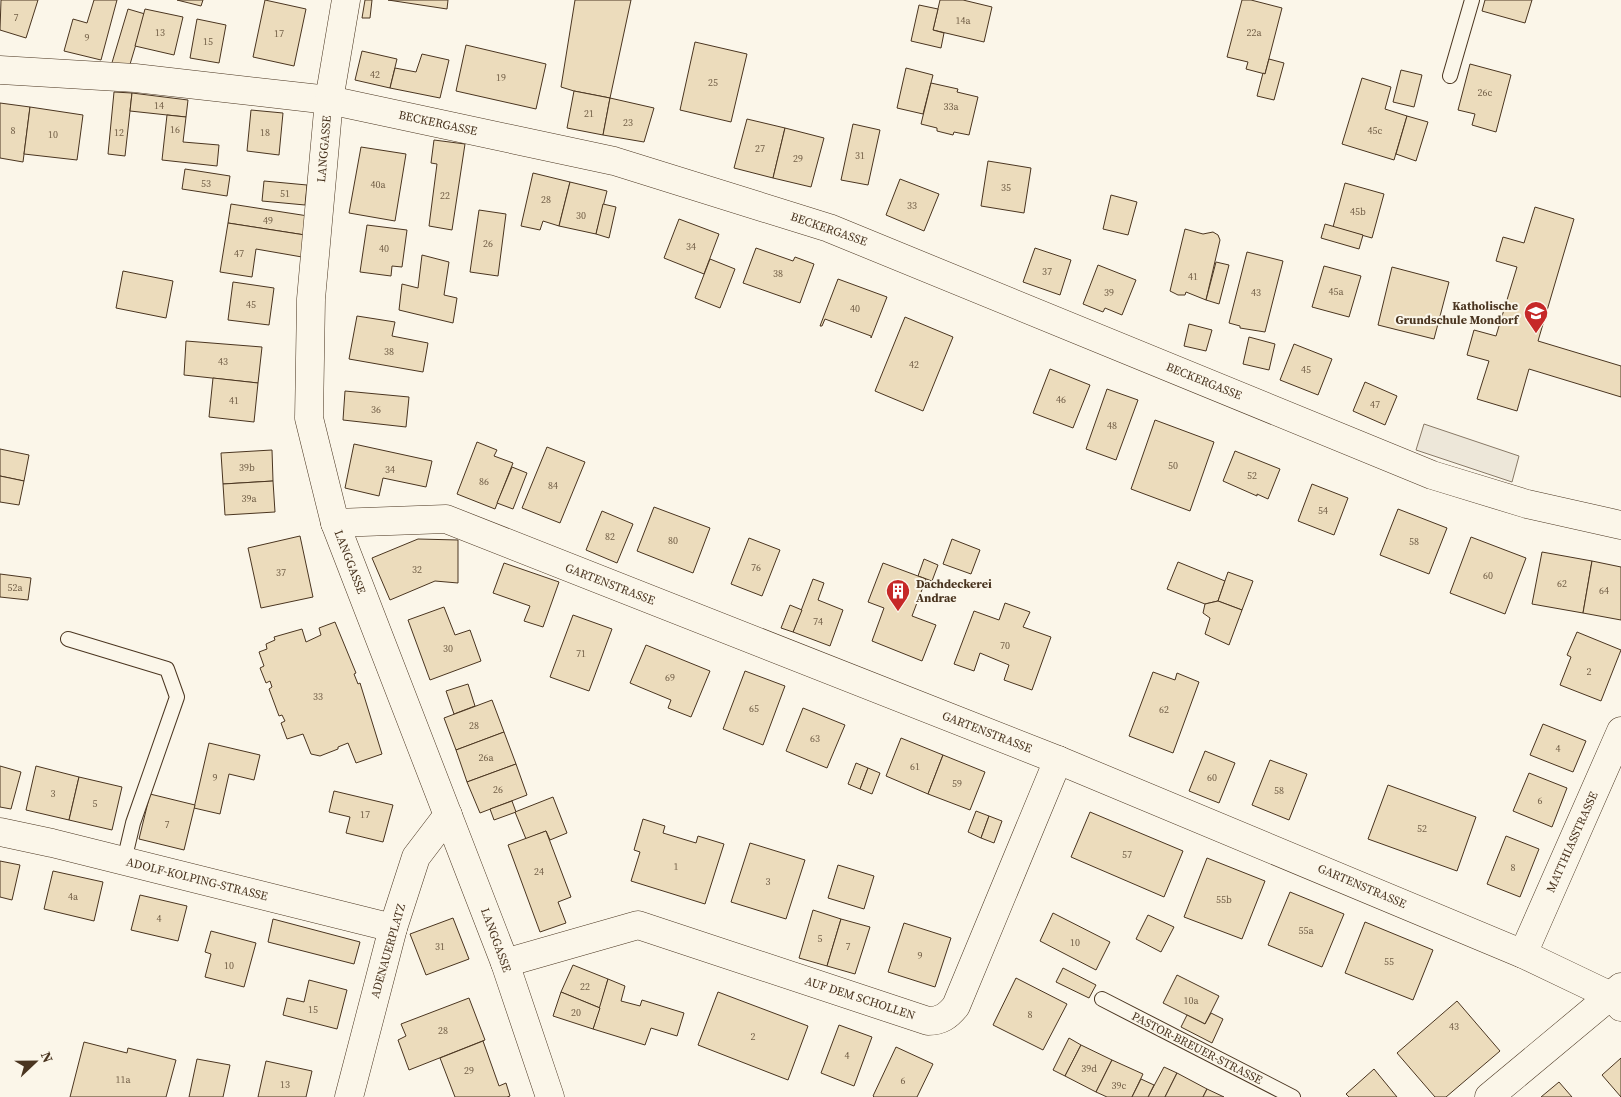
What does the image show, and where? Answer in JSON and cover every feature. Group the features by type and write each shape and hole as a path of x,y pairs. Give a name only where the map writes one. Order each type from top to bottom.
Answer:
{"street":[{"name":"LANGGASSE","path":"346,0 329,100 310,299 309,418 335,523 505,963 550,1097"},
{"name":"BECKERGASSE","path":"0,70 135,78 329,100 614,161 829,228 1432,475 1527,504 1621,525"},
{"name":"GARTENSTRASSE","path":"335,523 446,519 1058,760 1524,954 1618,997"},
{"name":"MATTHIASSTRASSE","path":"1524,954 1621,731"},
{"name":"AUF DEM SCHOLLEN","path":"505,963 638,926 928,1021 938,1021 948,1015 956,1006 1058,760"},
{"name":"ADENAUERPLATZ","path":"349,1097 393,928 416,857 448,815"},
{"name":"ADOLF-KOLPING-STRASSE","path":"0,832 393,928"},
{"path":"1489,1097 1618,997"}],"lane":[{"path":"1450,76 1472,0"},
{"path":"68,639 167,669 177,697 133,823 124,861"},
{"name":"PASTOR-BREUER-STRASSE","path":"1102,999 1293,1097"}],"shaded area":[{"path":"1424,424 1519,456 1512,482 1416,450"}],"building":[{"path":"1,0 38,0 26,38 0,30"},
{"path":"94,0 117,0 101,60 64,51 73,19 87,23"},
{"path":"177,0 203,0 201,6"},
{"path":"265,0 306,9 294,66 253,57"},
{"path":"365,0 372,0 370,18 362,18"},
{"path":"388,0 448,0 447,9"},
{"path":"575,0 631,0 610,98 561,87"},
{"path":"940,0 963,0 992,7 984,42 933,30"},
{"path":"1242,0 1251,0 1282,8 1265,74 1246,69 1248,62 1227,57"},
{"path":"1485,0 1532,0 1525,23 1482,11"},
{"path":"919,5 938,9 933,30 944,33 941,48 911,41"},
{"path":"128,9 145,14 128,71 111,66"},
{"path":"145,9 183,17 174,55 135,46"},
{"path":"197,19 226,25 219,63 190,58"},
{"path":"695,42 747,54 731,122 680,110"},
{"path":"466,45 546,64 536,109 456,91"},
{"path":"362,51 397,59 390,88 355,80"},
{"path":"422,54 449,60 440,98 390,88 395,68 416,72"},
{"path":"1269,59 1284,63 1274,100 1257,96"},
{"path":"1470,64 1511,75 1496,132 1472,125 1475,114 1458,110"},
{"path":"906,68 933,75 923,114 897,108"},
{"path":"1401,70 1422,75 1414,107 1393,102"},
{"path":"1362,78 1391,87 1385,109 1407,116 1394,160 1342,144"},
{"path":"931,83 958,89 957,92 978,97 969,135 954,132 953,135 921,124"},
{"path":"574,91 610,98 603,135 567,128"},
{"path":"114,92 132,93 125,156 108,154"},
{"path":"132,93 188,100 186,117 130,111"},
{"path":"610,98 654,108 644,142 603,135"},
{"path":"0,103 30,107 23,162 0,158"},
{"path":"30,107 83,115 77,160 24,154"},
{"path":"251,110 283,113 279,155 247,151"},
{"path":"167,115 186,117 183,142 219,145 217,166 162,160"},
{"path":"1407,116 1428,122 1416,161 1396,154"},
{"path":"747,119 785,128 773,178 734,168"},
{"path":"853,124 880,130 868,185 841,180"},
{"path":"785,128 824,138 811,187 773,178"},
{"path":"434,140 465,144 452,230 429,226 437,164 431,163"},
{"path":"361,147 406,154 395,221 349,213"},
{"path":"988,161 1031,168 1024,213 981,206"},
{"path":"185,169 230,176 227,196 182,189"},
{"path":"533,173 570,182 559,226 543,221 540,230 521,226"},
{"path":"900,179 939,194 924,231 886,215"},
{"path":"264,181 307,185 305,205 262,201"},
{"path":"570,182 607,191 596,234 559,226"},
{"path":"1345,183 1384,194 1372,238 1333,227"},
{"path":"1111,195 1137,202 1128,235 1103,229"},
{"path":"231,204 308,216 305,235 228,223"},
{"path":"603,204 616,207 609,238 596,234"},
{"path":"1535,207 1574,219 1538,341 1621,366 1621,397 1529,369 1517,411 1477,399 1489,361 1467,355 1474,330 1496,336 1517,267 1496,261 1503,237 1524,243"},
{"path":"479,210 506,214 498,276 470,272"},
{"path":"679,219 719,234 704,274 664,258"},
{"path":"228,223 305,235 302,257 256,249 252,277 220,272"},
{"path":"1325,224 1363,235 1359,249 1321,238"},
{"path":"367,225 407,230 402,267 392,266 391,276 360,272"},
{"path":"1185,229 1203,234 1213,232 1218,235 1220,240 1206,300 1186,292 1185,295 1178,295 1170,291"},
{"path":"756,248 793,261 795,257 814,264 800,303 743,283"},
{"path":"1035,248 1071,260 1060,295 1023,282"},
{"path":"1247,252 1283,261 1265,332 1240,328 1240,326 1229,323"},
{"path":"422,255 449,262 444,295 457,298 453,323 399,310 402,284 418,288"},
{"path":"710,259 735,269 720,308 695,298"},
{"path":"1216,262 1229,265 1219,304 1206,300"},
{"path":"1098,265 1136,280 1122,315 1105,308 1103,312 1083,304"},
{"path":"1324,266 1361,276 1349,317 1312,307"},
{"path":"1392,267 1449,282 1434,339 1378,325"},
{"path":"123,271 173,281 166,318 116,308"},
{"path":"838,279 887,297 871,338 871,336 825,319 822,326 820,326"},
{"path":"233,282 274,288 269,325 228,320"},
{"path":"357,316 395,322 392,336 428,343 423,372 349,359"},
{"path":"905,317 953,337 923,411 875,391"},
{"path":"1189,324 1212,330 1206,351 1184,346"},
{"path":"1249,337 1275,344 1269,370 1243,364"},
{"path":"186,341 262,347 258,383 184,375"},
{"path":"1294,344 1332,359 1318,395 1280,380"},
{"path":"1050,369 1090,385 1073,428 1033,413"},
{"path":"213,378 258,383 254,422 209,417"},
{"path":"1365,382 1397,396 1385,425 1353,411"},
{"path":"1107,389 1138,400 1116,460 1086,449"},
{"path":"345,391 409,397 406,427 343,420"},
{"path":"1155,420 1214,442 1190,511 1131,489"},
{"path":"477,442 497,450 494,456 513,463 495,509 457,494"},
{"path":"354,444 432,461 426,487 383,478 379,496 345,488"},
{"path":"547,447 585,462 560,523 522,508"},
{"path":"0,449 29,455 24,481 0,476"},
{"path":"272,450 273,481 223,484 221,453"},
{"path":"1235,451 1280,469 1268,499 1223,481"},
{"path":"512,467 527,473 513,509 497,503"},
{"path":"0,476 24,481 19,505 0,502"},
{"path":"273,481 275,512 225,515 223,484"},
{"path":"1312,484 1348,498 1334,535 1298,521"},
{"path":"654,507 710,528 693,573 637,551"},
{"path":"1398,509 1447,528 1429,574 1380,555"},
{"path":"602,511 633,524 617,563 586,550"},
{"path":"300,536 313,597 261,608 248,548"},
{"path":"1471,537 1526,558 1505,614 1450,593"},
{"path":"749,538 780,550 762,596 731,584"},
{"path":"418,539 458,540 458,583 435,581 390,600 372,558"},
{"path":"952,539 980,550 971,574 943,564"},
{"path":"1542,552 1592,561 1583,613 1532,604"},
{"path":"924,559 938,565 932,581 918,576"},
{"path":"1592,561 1621,567 1621,620 1583,613"},
{"path":"1178,562 1225,581 1218,601 1205,604 1167,589"},
{"path":"504,563 559,582 543,627 524,621 530,606 493,593"},
{"name":"Dachdeckerei Andrae","path":"883,563 926,579 912,616 936,625 922,661 872,641 884,608 868,602"},
{"path":"1228,572 1253,581 1242,610 1218,601"},
{"path":"0,574 31,578 28,600 0,597"},
{"path":"813,579 824,583 818,600 843,610 830,646 793,632"},
{"path":"1218,601 1242,610 1229,645 1205,634 1210,618 1203,613 1205,604"},
{"path":"1005,603 1030,612 1023,627 1051,637 1032,690 1004,680 1009,665 980,653 974,671 954,664 974,611 999,620"},
{"path":"790,605 802,610 793,632 781,628"},
{"path":"444,607 455,635 470,630 481,661 430,680 408,620"},
{"path":"573,615 612,629 589,691 550,677"},
{"path":"335,622 356,673 354,674 358,684 360,683 382,754 356,763 348,743 320,756 311,754 303,734 287,739 281,723 285,721 282,715 279,716 269,689 272,687 270,681 266,683 260,668 264,666 259,652 267,649 266,644 275,640 274,637 302,629 306,642 321,635 319,628"},
{"path":"1577,632 1621,650 1601,701 1560,685 1571,657 1567,655"},
{"path":"646,645 710,671 691,717 668,708 671,700 630,683"},
{"path":"745,671 785,686 763,745 723,729"},
{"path":"1153,672 1175,680 1177,673 1199,682 1173,753 1129,736"},
{"path":"468,684 475,706 454,714 446,691"},
{"path":"492,700 504,732 456,750 444,718"},
{"path":"803,708 845,725 827,768 786,751"},
{"path":"1543,724 1586,741 1573,772 1530,755"},
{"path":"504,732 516,764 467,782 456,750"},
{"path":"901,738 943,755 928,794 886,776"},
{"path":"209,743 260,755 254,780 229,774 220,814 194,808"},
{"path":"1205,751 1235,763 1219,803 1189,791"},
{"path":"943,755 985,772 970,810 928,794"},
{"path":"1270,760 1307,774 1289,820 1252,805"},
{"path":"856,763 868,768 860,789 848,784"},
{"path":"516,764 527,795 480,813 467,782"},
{"path":"0,766 21,772 11,809 0,807"},
{"path":"36,766 79,777 69,820 26,810"},
{"path":"868,768 880,773 872,794 860,789"},
{"path":"1529,773 1567,788 1552,827 1513,811"},
{"path":"79,777 122,787 112,830 69,820"},
{"path":"1388,785 1476,817 1457,871 1368,839"},
{"path":"334,791 393,805 383,842 346,833 350,817 329,812"},
{"path":"150,794 195,805 184,850 139,839"},
{"path":"553,797 567,833 550,840 546,831 526,839 515,812"},
{"path":"512,801 516,812 494,820 490,809"},
{"path":"976,811 989,816 981,838 968,832"},
{"path":"1090,812 1183,851 1164,897 1071,857"},
{"path":"989,816 1002,821 994,843 981,838"},
{"path":"643,819 665,826 663,833 696,843 698,836 724,844 705,904 631,881 640,852 634,850"},
{"path":"546,831 571,897 558,902 566,923 540,932 508,845"},
{"path":"1506,836 1539,849 1520,897 1487,884"},
{"path":"750,843 805,860 786,919 731,902"},
{"path":"1207,858 1265,881 1242,939 1184,917"},
{"path":"0,861 20,865 12,900 0,897"},
{"path":"838,865 874,876 864,909 828,898"},
{"path":"53,871 103,882 94,921 44,909"},
{"path":"1290,892 1344,914 1322,967 1268,945"},
{"path":"140,895 187,906 178,941 131,930"},
{"path":"813,910 841,919 827,966 799,958"},
{"path":"1053,913 1110,942 1096,970 1040,941"},
{"path":"1148,915 1174,927 1161,952 1136,939"},
{"path":"453,918 469,959 426,975 410,934"},
{"path":"273,919 360,942 354,964 268,942"},
{"path":"841,919 870,927 855,974 827,966"},
{"path":"1365,922 1433,950 1413,1000 1345,973"},
{"path":"904,923 951,938 935,987 888,972"},
{"path":"211,931 256,943 244,987 205,977 211,954 205,952"},
{"path":"573,965 608,979 600,1008 561,992"},
{"path":"1063,968 1096,985 1089,998 1056,982"},
{"path":"1177,975 1219,996 1205,1024 1163,1003"},
{"path":"1016,978 1067,1004 1043,1050 993,1025"},
{"path":"608,979 625,986 621,1001 640,1006 642,1000 684,1013 677,1036 651,1028 645,1045 593,1029"},
{"path":"309,980 347,990 337,1029 283,1015 287,998 304,1002"},
{"path":"561,992 600,1008 593,1029 553,1016"},
{"path":"718,992 808,1026 788,1080 698,1045"},
{"path":"469,998 485,1040 409,1070 398,1040 406,1036 401,1024"},
{"path":"1457,1001 1500,1051 1446,1097 1435,1097 1397,1053"},
{"path":"1211,1013 1223,1019 1212,1043 1181,1027 1187,1015 1205,1024"},
{"path":"839,1025 872,1037 854,1086 821,1073"},
{"path":"1069,1038 1081,1045 1065,1076 1053,1070"},
{"path":"483,1041 499,1086 506,1083 510,1096 455,1097 440,1058"},
{"path":"84,1042 127,1053 128,1048 176,1060 166,1097 70,1097"},
{"path":"1081,1045 1112,1060 1096,1092 1065,1076"},
{"path":"896,1047 933,1064 917,1097 874,1097 873,1096"},
{"path":"1621,1058 1621,1097 1602,1075"},
{"path":"197,1059 230,1065 223,1097 189,1097"},
{"path":"1112,1060 1143,1074 1132,1097 1107,1097 1096,1092"},
{"path":"266,1061 312,1071 306,1097 258,1097"},
{"path":"1164,1067 1177,1073 1165,1097 1148,1097"},
{"path":"1374,1069 1397,1097 1349,1097 1346,1094"},
{"path":"1177,1073 1207,1089 1203,1097 1165,1097"},
{"path":"1141,1079 1154,1085 1148,1097 1132,1097"},
{"path":"1559,1082 1572,1097 1541,1097"},
{"path":"1207,1089 1224,1097 1203,1097"}],"place":[{"name":"Katholische Grundschule Mondorf","path":"1536,334"},
{"name":"Dachdeckerei Andrae","path":"898,612"}]}
